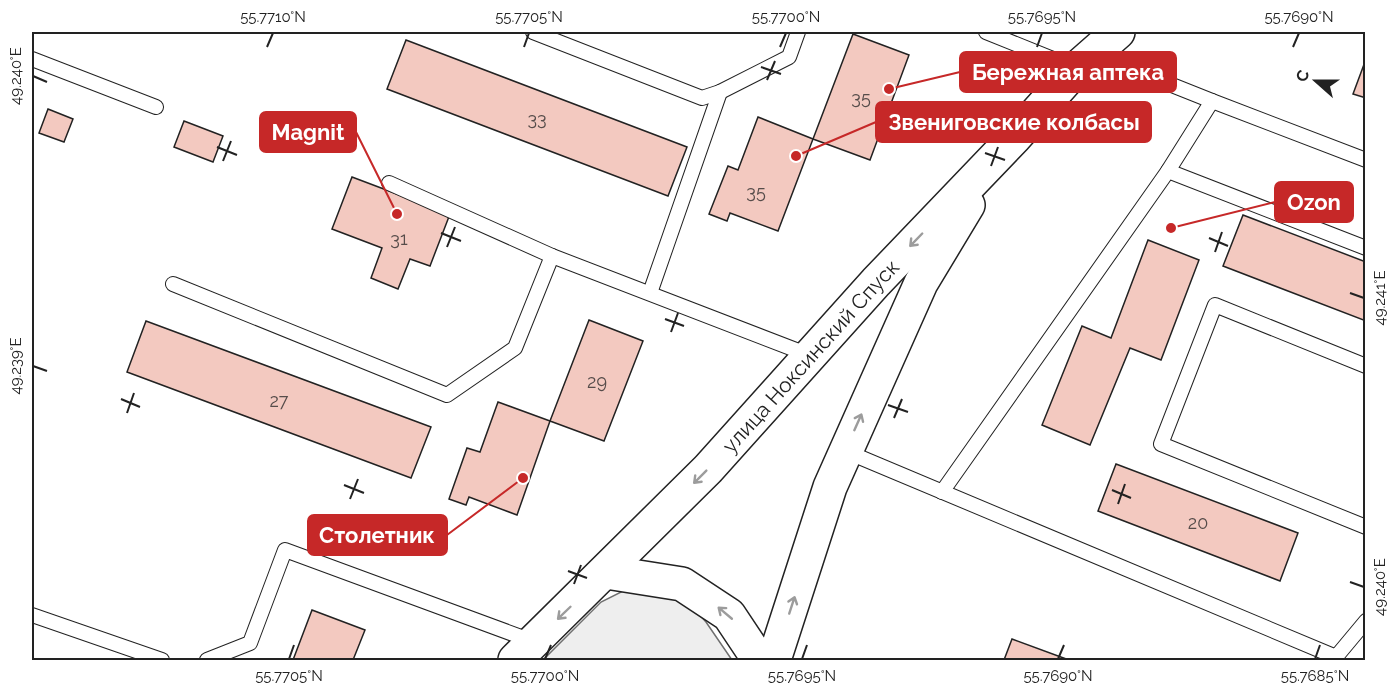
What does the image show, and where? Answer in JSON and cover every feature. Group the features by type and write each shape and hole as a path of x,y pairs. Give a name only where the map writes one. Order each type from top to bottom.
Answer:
{"street":[{"name":"улица Ноксинский Спуск","path":"525,651 708,469 876,282 1085,61 1118,32"},
{"name":"улица Ноксинский Спуск","path":"774,660 830,487 921,283 970,202 1015,137"},
{"path":"606,572 682,584 729,615 759,660"}],"lane":[{"path":"533,32 702,98 720,92 789,57 798,32"},
{"path":"986,32 1212,101 1365,160"},
{"path":"32,60 156,106"},
{"path":"650,293 720,92"},
{"path":"942,492 1168,171 1212,101"},
{"path":"1168,171 1365,248"},
{"path":"389,183 552,256 810,356"},
{"path":"173,284 447,395 515,348 552,256"},
{"path":"1365,366 1215,305 1161,444 1365,526"},
{"path":"845,451 1336,657 1365,621"},
{"path":"207,660 250,643 285,550 525,651"},
{"path":"32,615 162,660"}],"shaded area":[{"path":"625,590 687,601 706,622 732,660 543,660 601,602"}],"building":[{"path":"853,34 909,55 870,160 813,139"},
{"path":"406,40 687,147 668,196 387,89"},
{"path":"1366,59 1366,98 1353,94"},
{"path":"48,109 73,119 64,142 39,133"},
{"path":"758,117 813,139 778,231 730,213 727,221 709,214 728,166 738,170"},
{"path":"184,121 223,136 213,162 174,147"},
{"path":"352,177 450,214 430,266 410,259 398,289 371,278 382,248 332,229"},
{"path":"1243,215 1366,262 1366,321 1223,266"},
{"path":"1148,240 1199,260 1161,360 1130,348 1090,445 1042,425 1082,326 1111,338"},
{"path":"589,320 643,341 604,441 550,421"},
{"path":"146,321 431,427 411,478 127,372"},
{"path":"498,402 550,421 517,515 469,497 466,505 449,499 467,448 480,452"},
{"path":"1116,464 1298,533 1280,581 1098,511"},
{"path":"312,610 365,630 353,660 293,660"},
{"path":"1012,639 1069,660 1004,660"}],"place":[{"name":"Бережная аптека","path":"889,89"},
{"name":"Звениговские колбасы","path":"796,156"},
{"name":"Magnit","path":"397,214"},
{"name":"Ozon","path":"1171,228"},
{"name":"Столетник","path":"523,478"}]}
